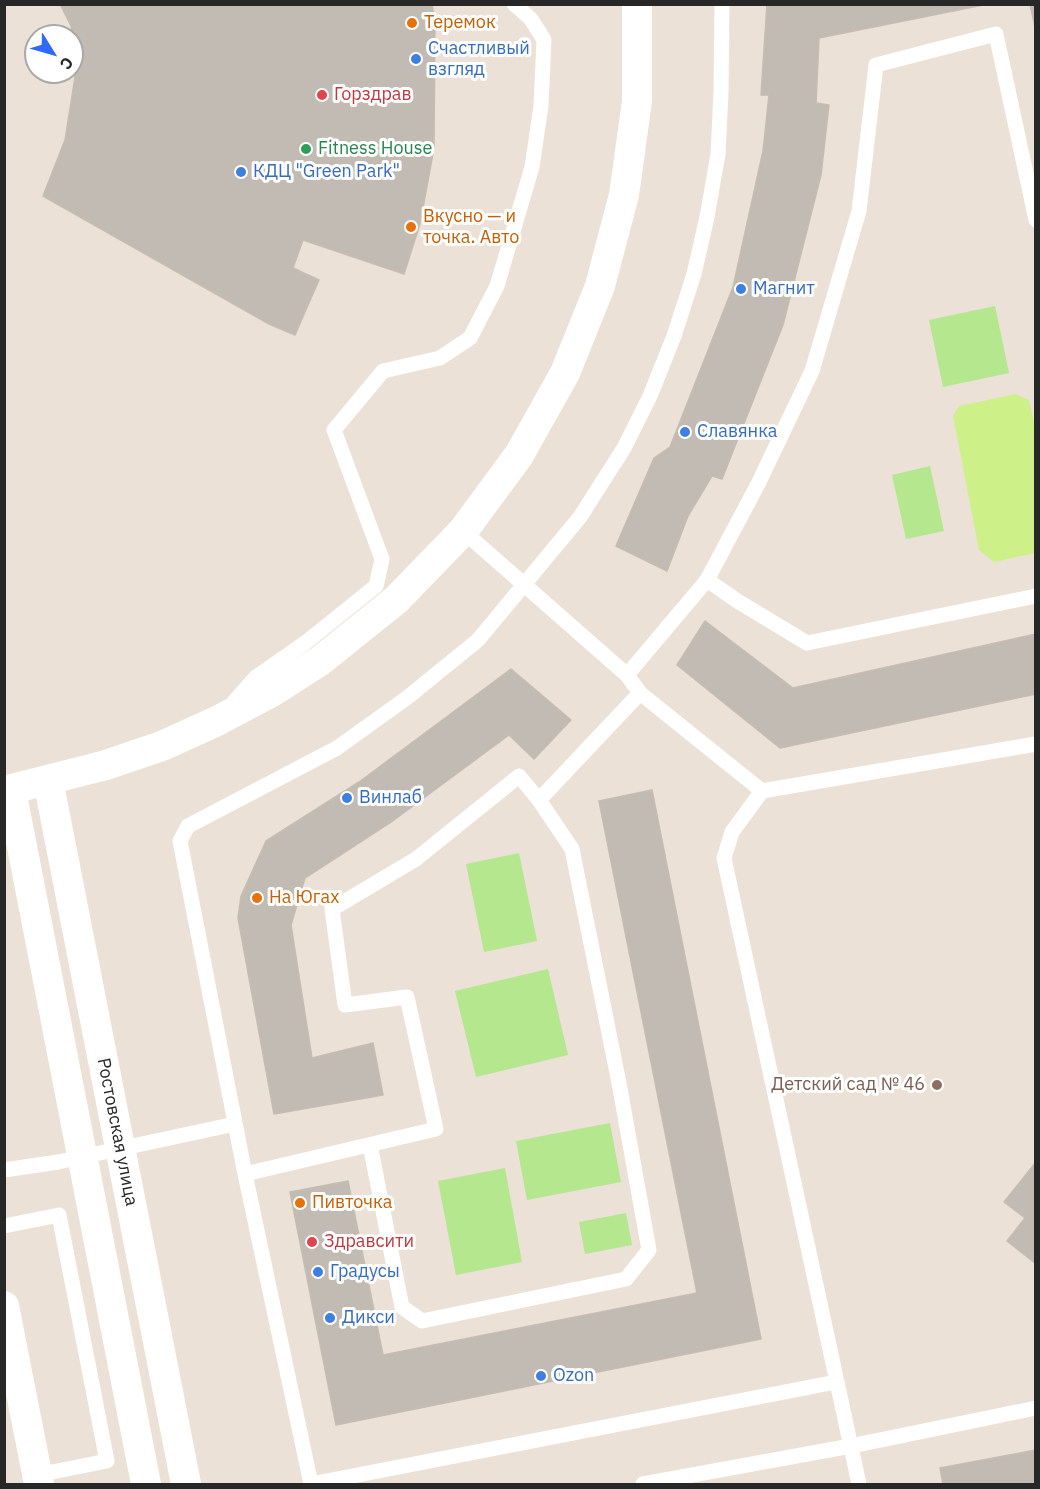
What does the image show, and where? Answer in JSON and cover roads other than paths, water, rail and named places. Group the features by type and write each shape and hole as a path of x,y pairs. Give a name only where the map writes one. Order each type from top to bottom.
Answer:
{"street":[{"path":"146,1485 8,790 106,765 162,746 270,693 321,661 396,600 462,531 519,455 565,373 600,286 624,195 634,125 637,101 637,4"},
{"name":"Ростовская улица","path":"48,780 186,1485"},
{"path":"4,1306 38,1480"}],"lane":[{"path":"217,721 255,678 305,643 376,586 382,559 334,430 383,371 440,358 470,338 497,286 532,167 541,106 544,40 531,19 514,4"},
{"path":"722,4 718,154 694,274 674,336 650,396 624,448 580,517 478,640 408,697 338,748 188,826 180,841 245,1174 311,1484 836,1382"},
{"path":"627,675 707,580 758,484 812,371 859,212 876,65 996,34 1035,220"},
{"path":"462,531 627,675 640,693 762,791"},
{"path":"707,580 807,643 1035,596"},
{"path":"539,800 640,693"},
{"path":"859,1485 724,858 732,832 762,791 1035,744"},
{"path":"245,1174 370,1145 436,1130 407,997 345,1005 332,909 416,859 519,776 539,800 572,849 617,1071 649,1250 626,1279 422,1321 402,1307 370,1145"},
{"path":"4,1170 121,1149 235,1124"},
{"path":"4,1226 59,1215 107,1461 38,1480"},
{"path":"643,1485 851,1446 1035,1408"}],"place":[{"name":"Теремок","path":"412,23"},
{"name":"Счастливый взгляд","path":"416,59"},
{"name":"Горздрав","path":"322,95"},
{"name":"Fitness House","path":"306,149"},
{"name":"КДЦ \"Green Park\"","path":"241,172"},
{"name":"Вкусно — и точка. Авто","path":"411,227"},
{"name":"Магнит","path":"741,289"},
{"name":"Славянка","path":"685,432"},
{"name":"Винлаб","path":"347,798"},
{"name":"На Югах","path":"257,898"},
{"name":"Детский сад № 46","path":"937,1085"},
{"name":"Пивточка","path":"300,1203"},
{"name":"Здравсити","path":"312,1242"},
{"name":"Градусы","path":"318,1272"},
{"name":"Дикси","path":"330,1318"},
{"name":"Ozon","path":"541,1376"}]}
